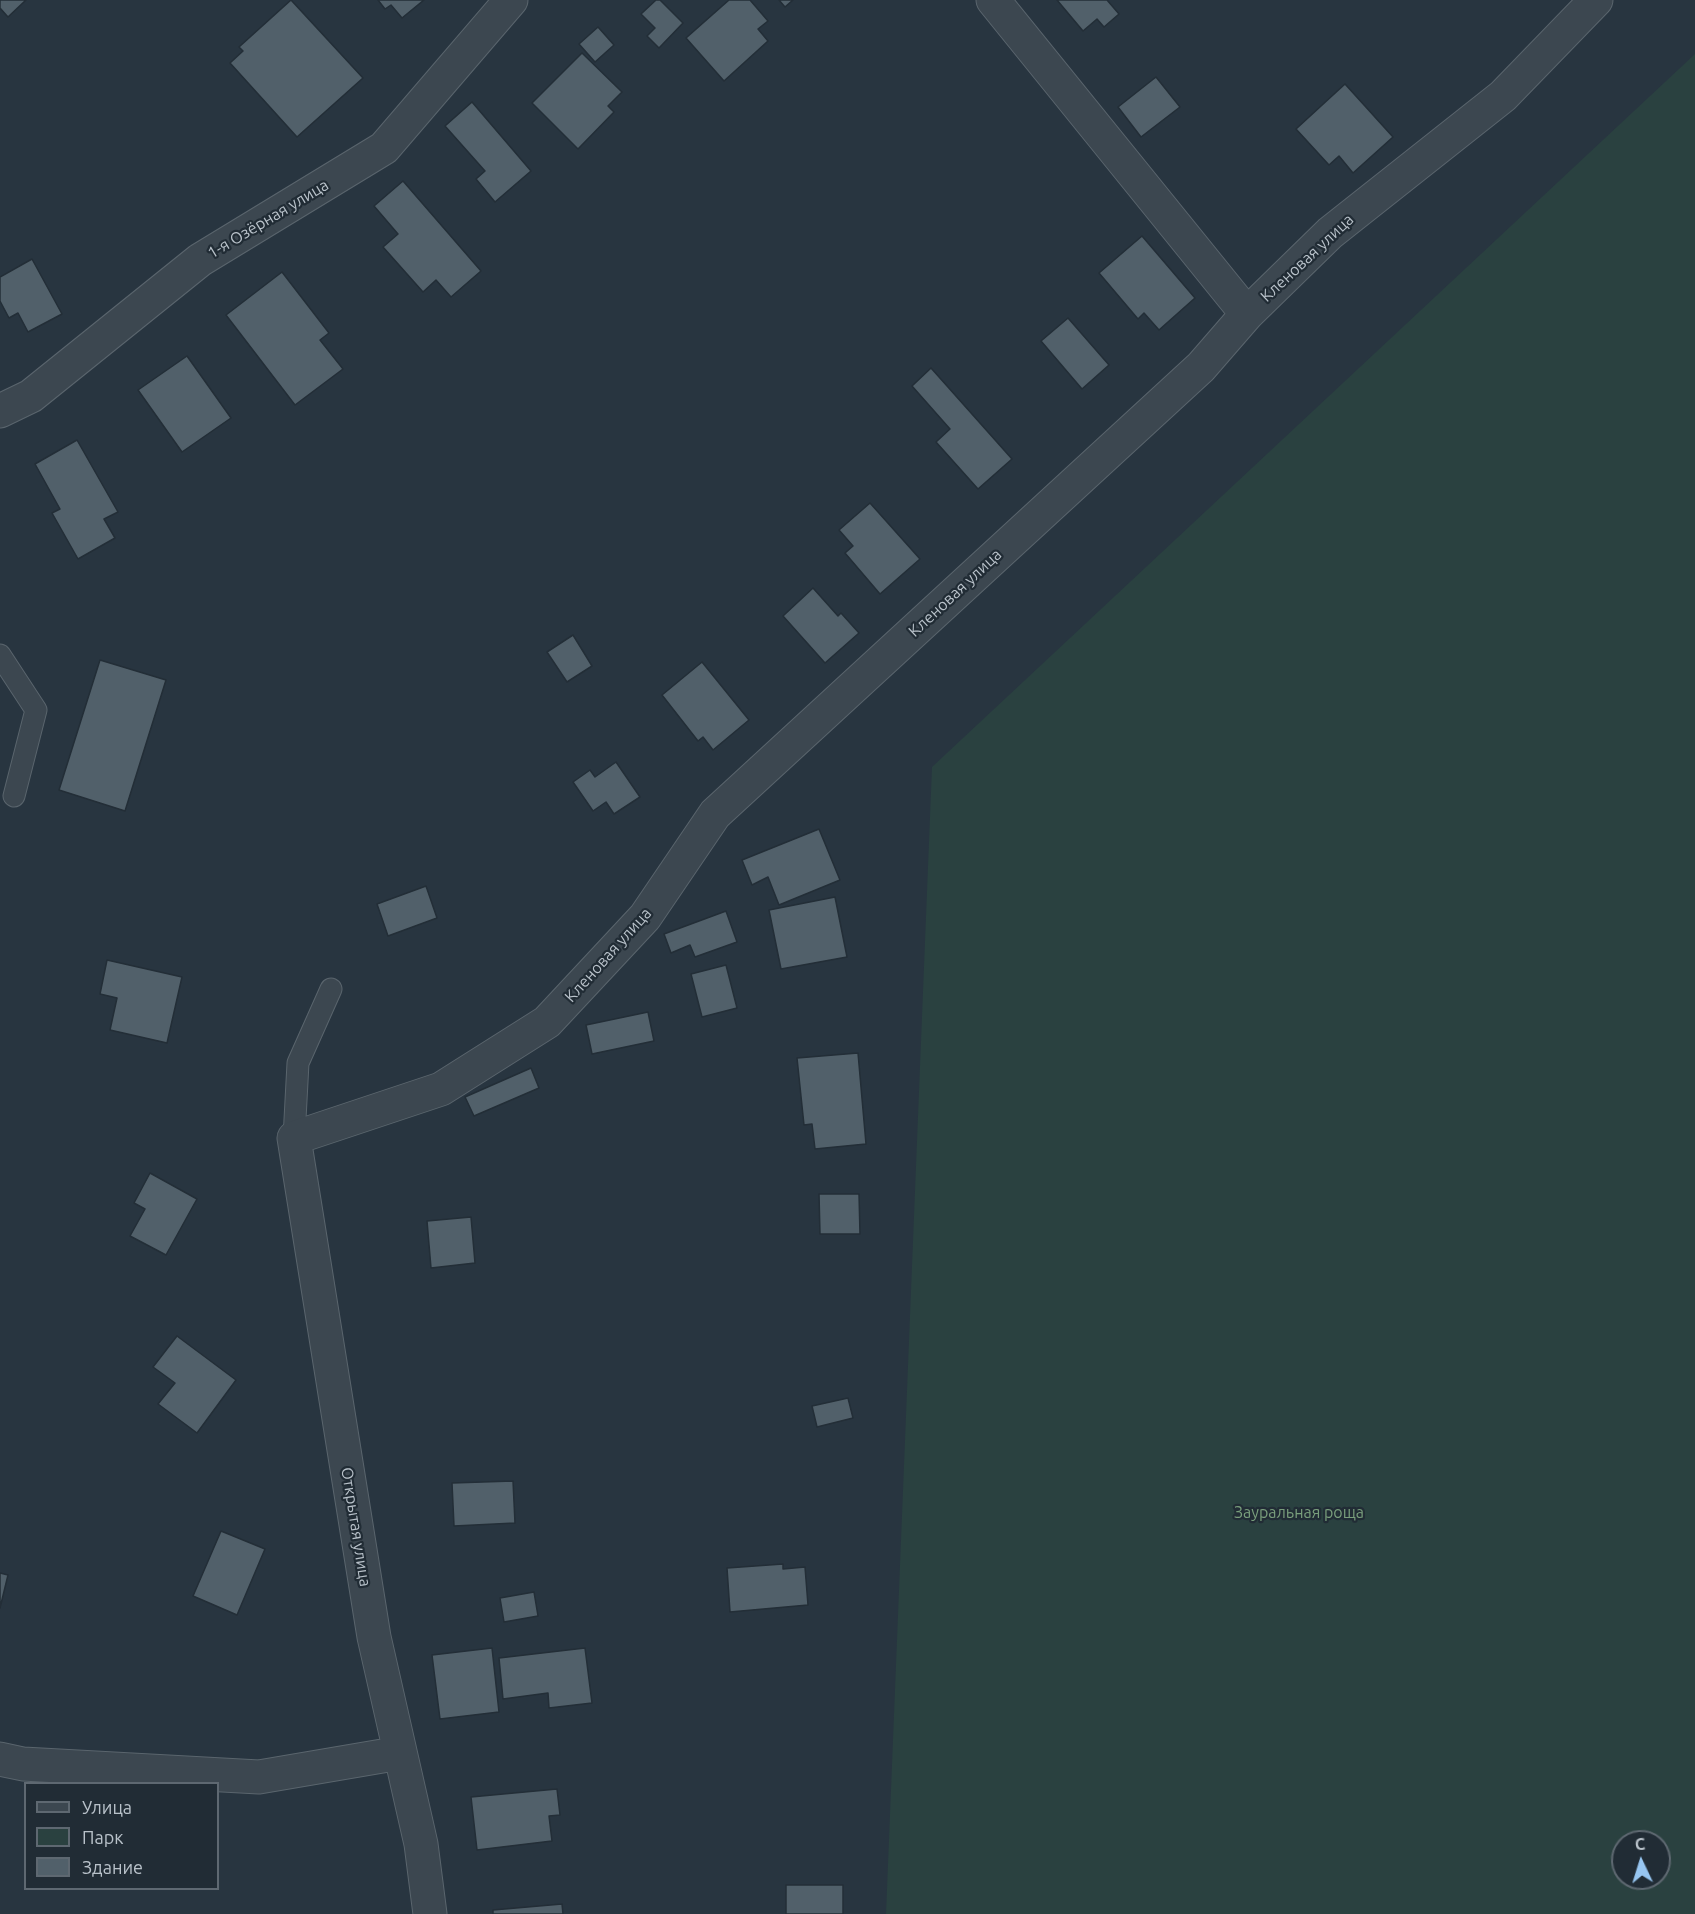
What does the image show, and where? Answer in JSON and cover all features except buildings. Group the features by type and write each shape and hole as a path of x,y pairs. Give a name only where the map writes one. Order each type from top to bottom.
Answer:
{"street":[{"name":"1-я Озёрная улица","path":"0,411 31,396 200,260 384,148 512,0"},
{"path":"993,0 1247,314"},
{"name":"Кленовая улица","path":"294,1138 441,1089 546,1022 645,917 715,814 1201,367 1247,314 1330,233 1503,96 1596,0"},
{"name":"Открытая улица","path":"294,1138 374,1637 421,1844 430,1914"},
{"path":"0,1759 23,1764 259,1777 400,1753"}],"lane":[{"path":"0,655 36,710 14,796"},
{"path":"294,1138 298,1063 331,989"}],"green space":[{"name":"Зауральная роща","path":"1695,54 1695,1914 886,1914 932,767"}]}
